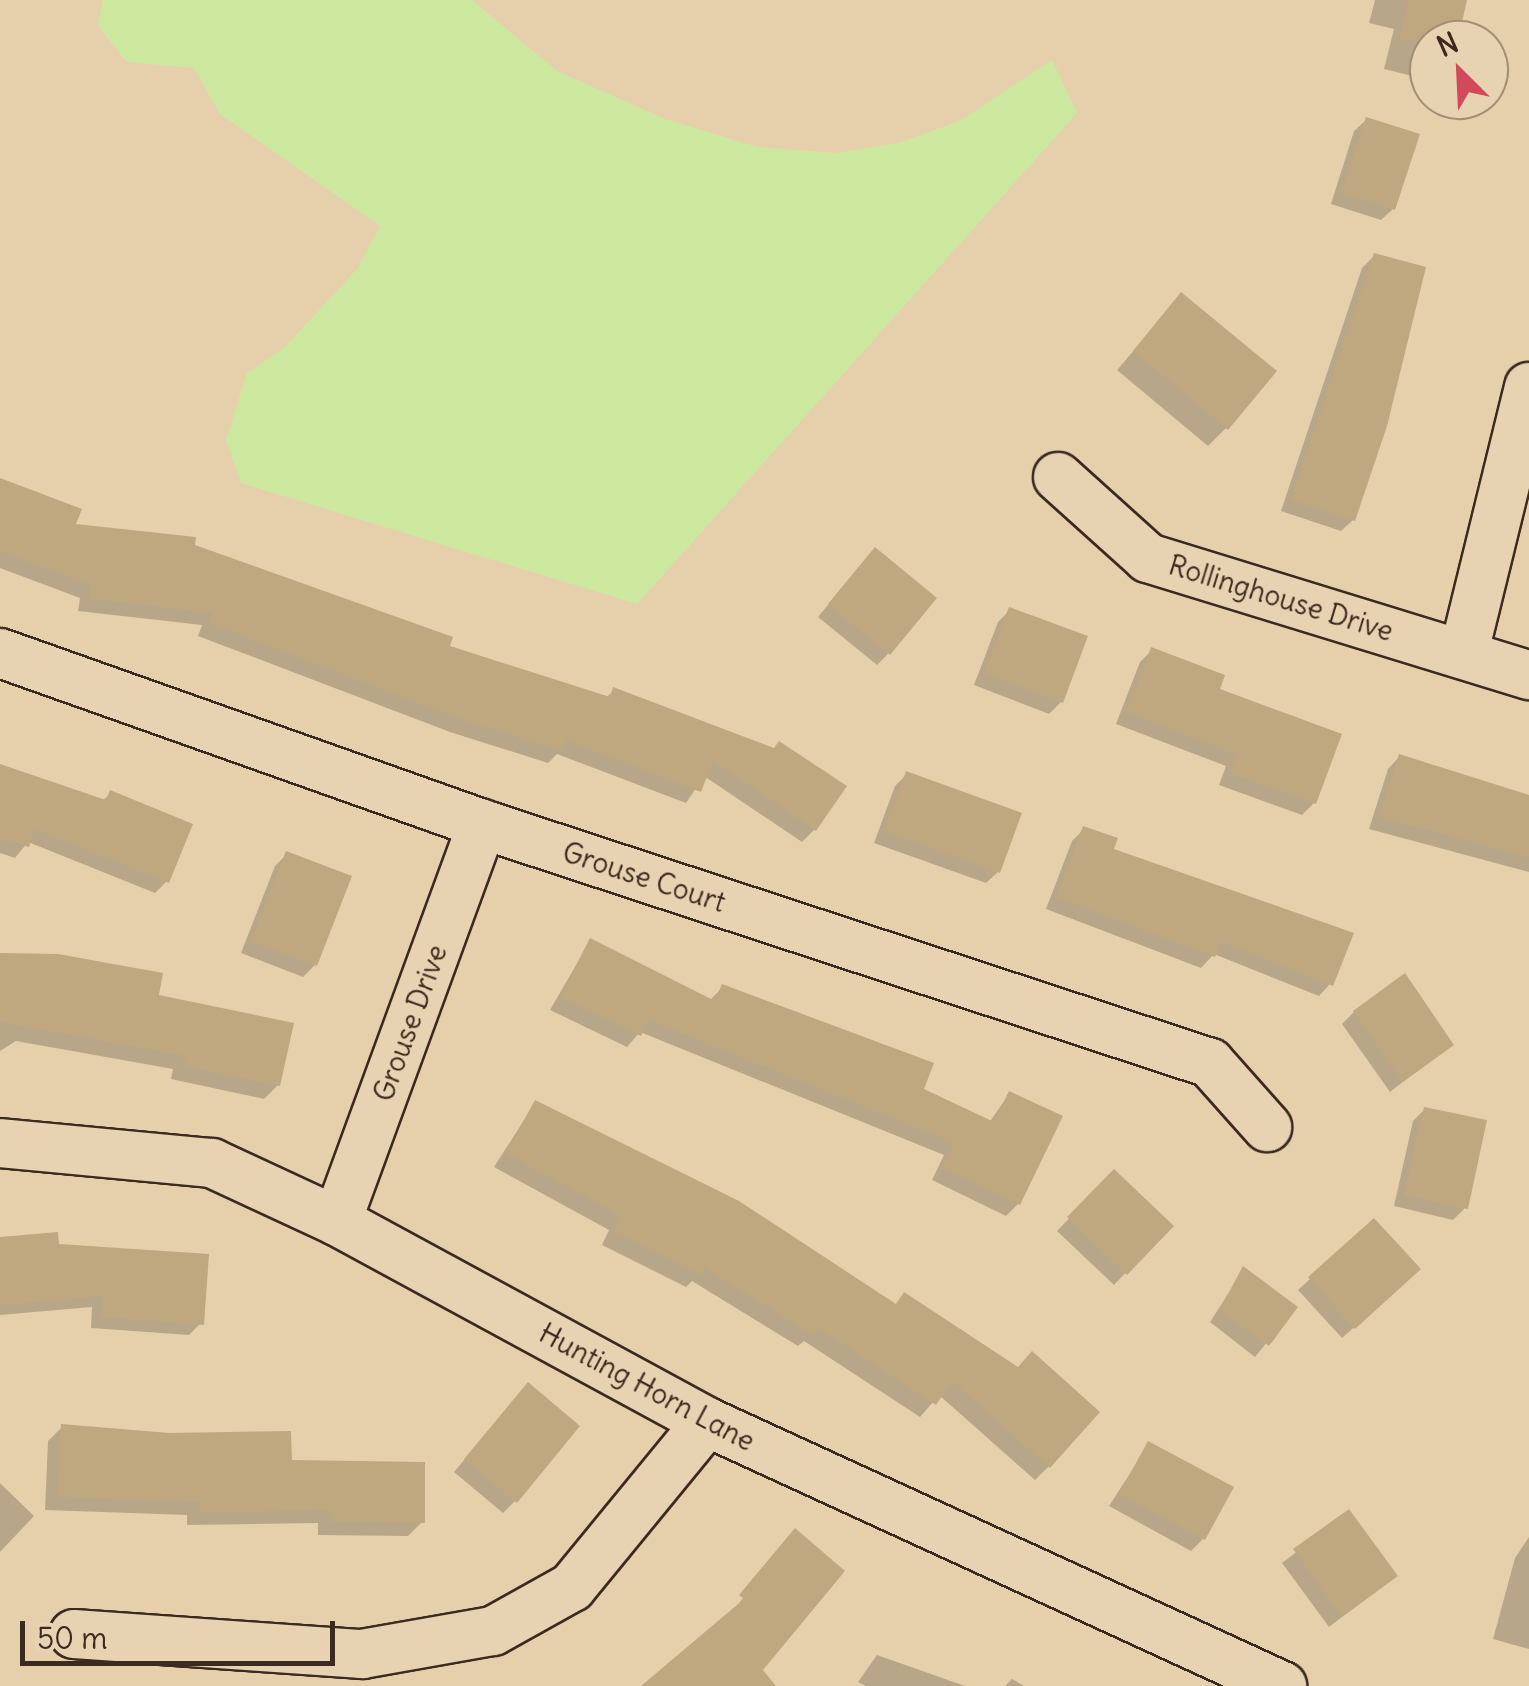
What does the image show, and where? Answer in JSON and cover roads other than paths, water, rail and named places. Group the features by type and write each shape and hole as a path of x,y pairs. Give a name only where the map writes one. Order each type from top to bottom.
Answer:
{"street":[{"path":"1464,652 1529,387"},
{"name":"Rollinghouse Drive","path":"1058,478 1148,558 1529,675"},
{"name":"Grouse Court","path":"0,652 482,824 1210,1063 1267,1127"},
{"name":"Grouse Drive","path":"337,1222 482,824"},
{"name":"Hunting Horn Lane","path":"0,1143 212,1163 337,1222 707,1422 1282,1686"},
{"path":"74,1634 362,1654 493,1631 572,1587 707,1422"}]}
